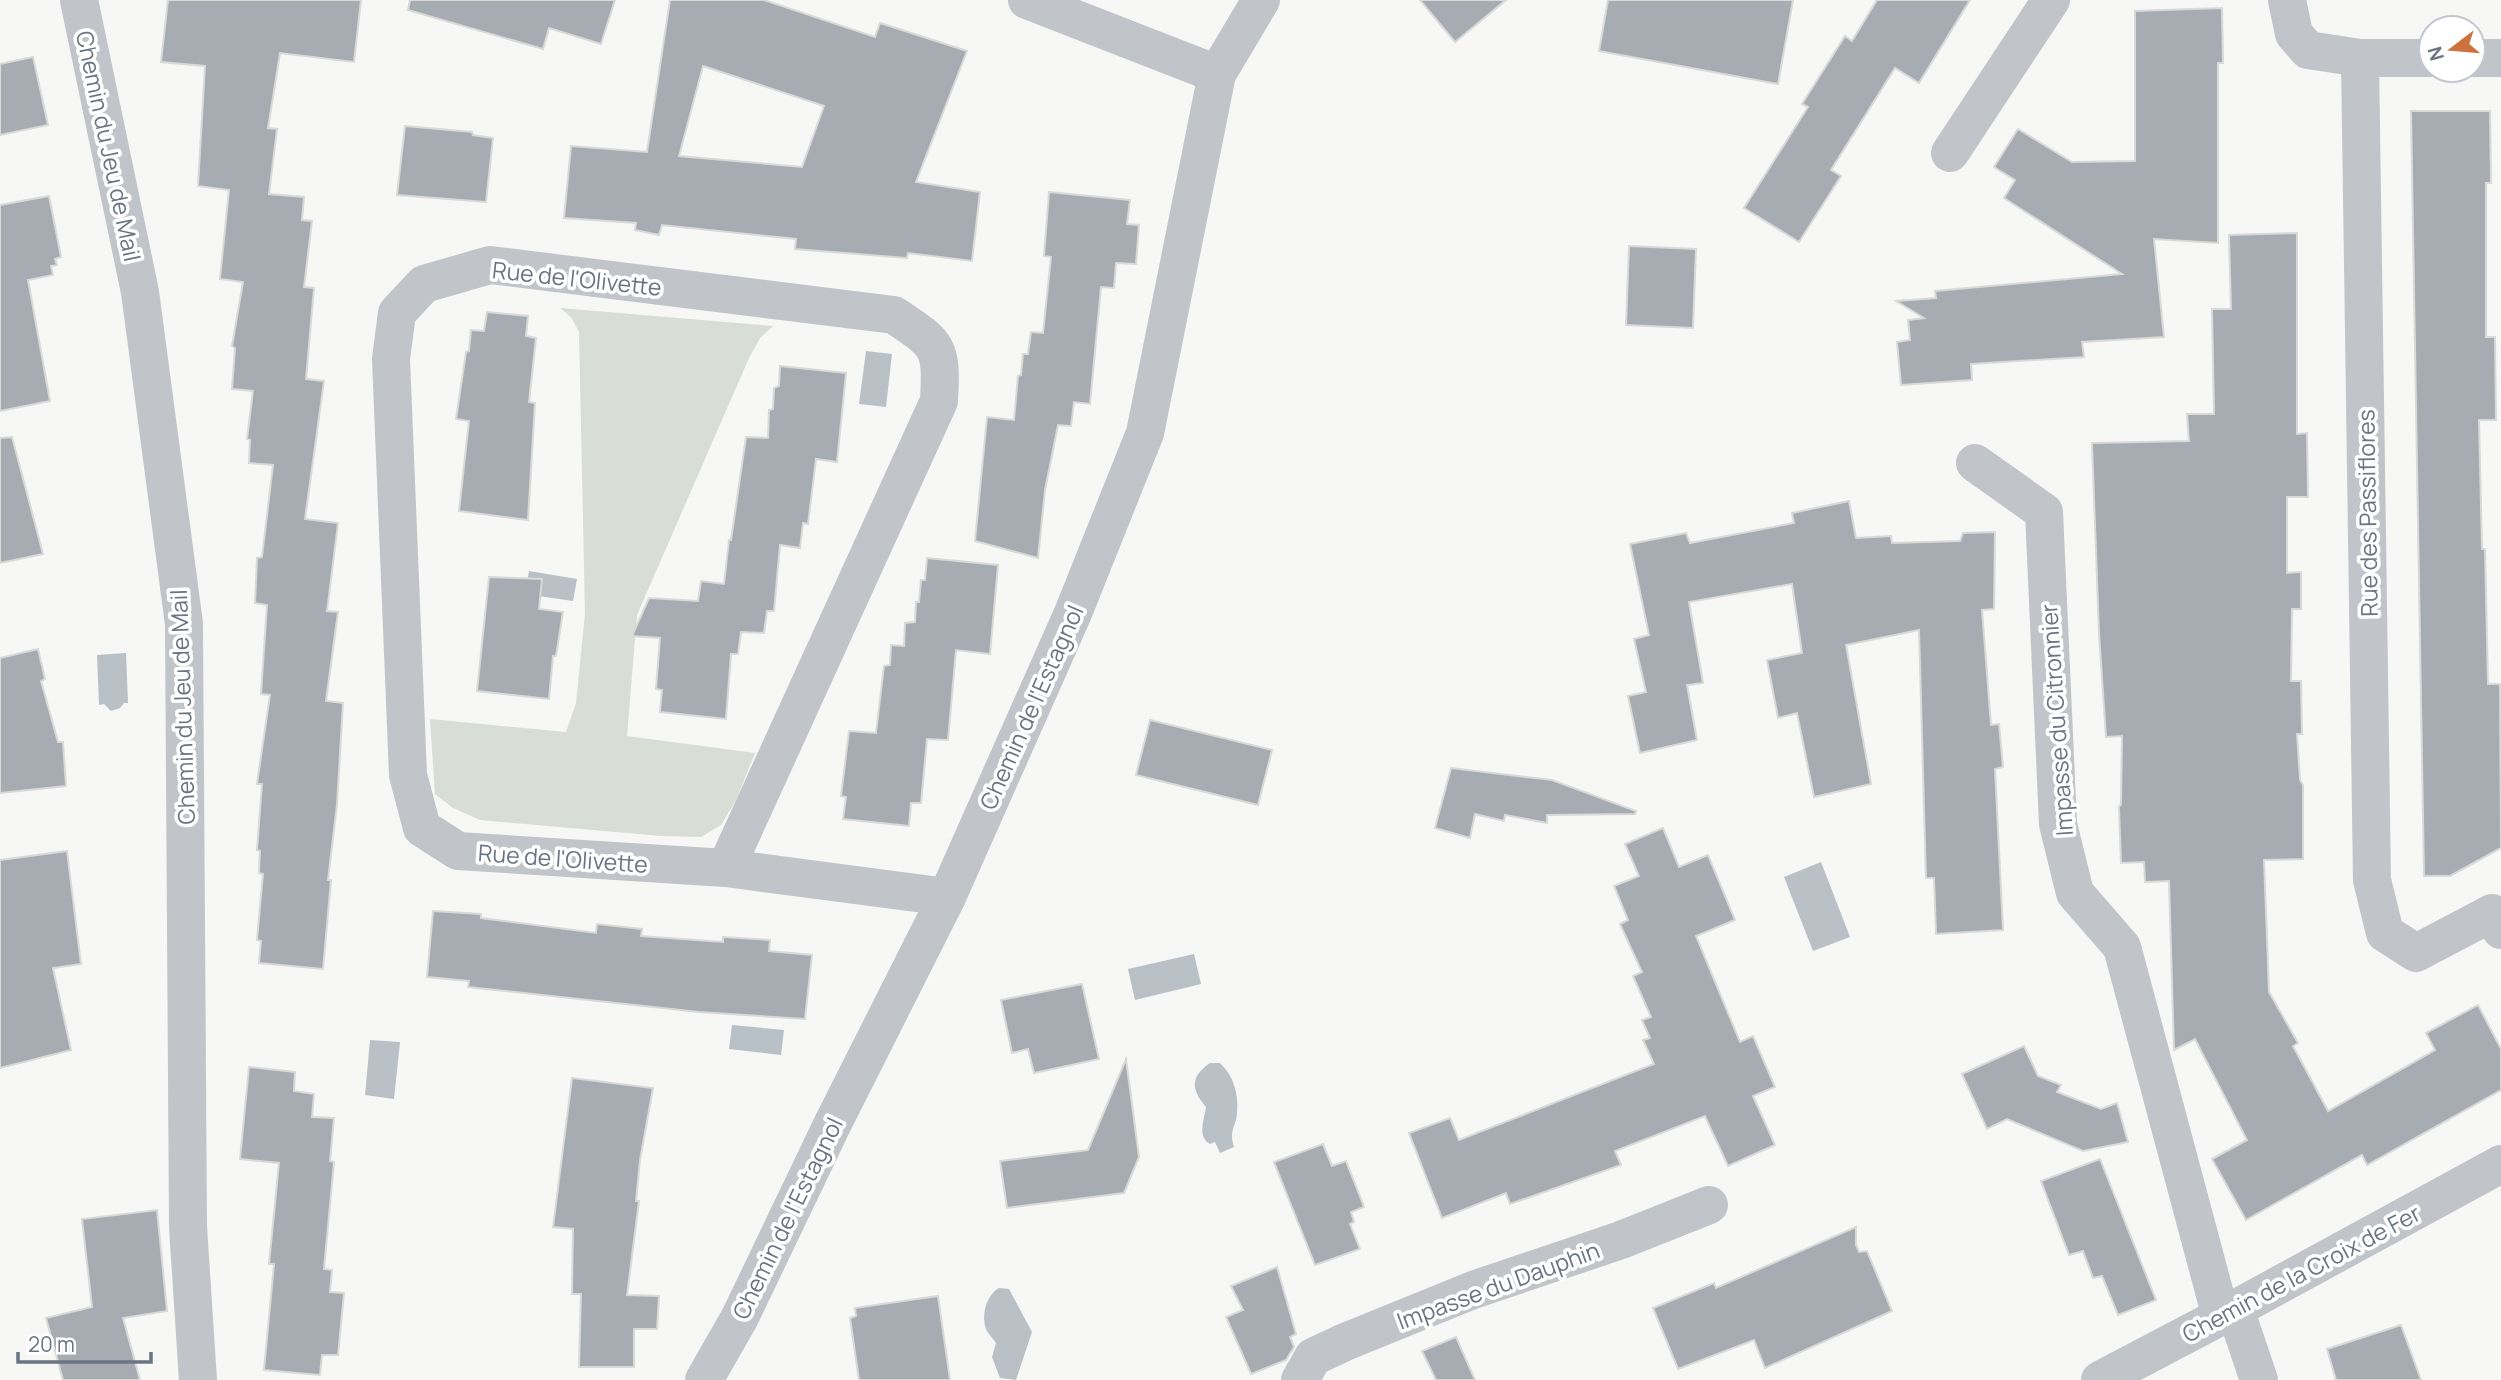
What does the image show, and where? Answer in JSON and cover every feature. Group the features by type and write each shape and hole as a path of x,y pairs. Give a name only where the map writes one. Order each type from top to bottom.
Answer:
{"street":[{"name":"Chemin du Jeu de Mail","path":"79,0 140,292 184,624 188,1227 198,1380"},
{"path":"1027,0 1217,75"},
{"name":"Chemin de l'Estagnol","path":"704,1380 740,1317 832,1125 947,897 1073,613 1146,433 1217,75 1261,0"},
{"path":"1950,153 2051,0"},
{"path":"2287,0 2294,34 2308,50 2360,58 2417,58"},
{"name":"Rue des Passiflores","path":"2360,58 2372,880 2385,933 2416,954 2498,917"},
{"name":"Rue de l'Olivette","path":"726,868 939,401 941,363 929,339 894,315 490,265 424,285 397,313 391,359 408,775 422,828 458,851 726,868 947,897"},
{"name":"Impasse du Citronnier","path":"1975,463 2044,512 2059,824 2075,893 2122,947 2228,1313"},
{"name":"Chemin de la Croix de Fer","path":"2100,1380 2501,1164"},
{"name":"Impasse du Dauphin","path":"1300,1380 1312,1357 1345,1342 1473,1290 1621,1240 1709,1205"},
{"path":"2228,1313 2259,1380"}],"shaded area":[{"path":"560,308 773,326 760,338 749,358 637,615 627,736 755,753 736,800 721,825 701,837 480,820 453,808 435,794 430,719 566,732 576,703 585,614 579,332 571,317"},
{"path":"866,351 892,354 886,407 859,404"},
{"path":"529,571 577,579 573,601 525,594"},
{"path":"126,653 128,703 111,711 104,704 99,705 97,655"},
{"path":"1821,862 1850,937 1813,951 1784,877"},
{"path":"1194,954 1201,984 1135,1000 1128,969"},
{"path":"732,1025 784,1030 781,1055 729,1049"},
{"path":"370,1040 400,1042 394,1099 365,1095"},
{"path":"1210,1063 1220,1063 1225,1068 1232,1080 1237,1100 1232,1133 1234,1147 1220,1153 1215,1142 1210,1144 1204,1137 1202,1128 1206,1107 1195,1089 1196,1078"},
{"path":"999,1288 1009,1289 1032,1332 1016,1380 1000,1378 992,1357 996,1343 985,1324 984,1312 988,1301"}],"building":[{"path":"168,0 361,0 354,62 280,53 268,128 277,129 269,194 304,197 302,220 312,221 304,287 314,288 306,379 324,381 305,519 338,523 327,611 338,612 326,701 343,703 323,969 259,963 261,941 257,940 263,874 259,873 260,851 257,850 262,784 257,784 270,695 261,694 267,605 255,603 257,558 262,557 273,465 249,463 250,440 247,439 253,391 232,389 235,348 232,346 243,282 220,279 229,190 198,186 205,66 161,62"},
{"path":"410,0 615,0 601,44 549,28 543,49 408,10"},
{"path":"670,0 764,0 875,37 880,23 967,51 916,182 980,192 972,261 908,253 907,258 795,249 796,239 662,225 659,235 635,230 636,223 564,218 571,146 647,152","holes":["703,66 824,106 802,167 679,156"]},
{"path":"1420,0 1506,0 1455,42"},
{"path":"1608,0 1793,0 1778,84 1599,51"},
{"path":"1877,0 1970,0 1919,83 1895,68 1831,170 1841,176 1799,242 1744,208 1808,107 1802,104 1845,36 1852,41"},
{"path":"2222,8 2223,63 2218,63 2218,243 2154,239 2164,337 2082,342 2084,357 1971,364 1972,380 1901,385 1897,342 1910,340 1908,320 1924,318 1896,301 1936,298 1935,291 2122,274 2004,198 2015,180 1994,167 2018,129 2072,162 2135,161 2135,11"},
{"path":"33,57 48,125 0,135 0,64"},
{"path":"2411,111 2490,111 2491,183 2486,183 2486,337 2495,337 2496,420 2479,420 2488,684 2500,684 2501,848 2450,876 2424,876"},
{"path":"405,126 472,132 473,135 493,138 486,202 397,195"},
{"path":"1049,192 1130,200 1127,224 1139,225 1136,264 1116,263 1114,288 1101,287 1090,404 1074,402 1071,426 1058,425 1045,490 1038,558 975,541 987,417 1014,420 1023,354 1028,354 1031,332 1043,333 1051,257 1044,256"},
{"path":"49,196 61,257 55,259 57,265 51,266 53,275 28,280 50,401 0,411 0,205"},
{"path":"2297,233 2297,434 2307,433 2308,497 2287,497 2287,573 2301,572 2301,609 2292,609 2291,681 2301,681 2302,734 2297,734 2300,780 2303,785 2303,859 2264,860 2269,992 2298,1043 2293,1046 2328,1111 2435,1050 2426,1033 2478,1005 2501,1049 2501,1090 2367,1165 2362,1155 2246,1220 2212,1159 2247,1140 2195,1039 2174,1050 2169,881 2145,882 2144,862 2121,863 2119,807 2122,736 2106,737 2092,443 2189,441 2187,414 2214,414 2212,309 2231,309 2229,235"},
{"path":"1629,246 1696,249 1693,328 1626,325"},
{"path":"487,312 528,316 526,336 536,338 529,402 535,403 528,520 459,511 469,421 456,419 471,330 484,331"},
{"path":"780,366 846,373 837,462 816,459 808,524 803,523 800,548 780,545 774,611 767,611 764,633 741,632 738,654 731,654 726,719 660,712 662,690 656,689 660,638 632,636 649,598 698,601 701,581 724,584 746,437 768,438 769,410 773,409 774,388 779,386"},
{"path":"12,437 43,554 0,563 0,438"},
{"path":"1849,501 1856,538 1891,536 1892,543 1960,541 1963,533 1995,532 1994,609 1982,610 1991,725 1999,724 2003,767 1995,769 2003,930 1936,934 1934,878 1926,878 1919,630 1846,645 1871,784 1814,797 1797,713 1778,718 1767,660 1802,653 1792,584 1689,602 1703,683 1687,685 1697,740 1640,753 1628,696 1646,692 1634,639 1649,635 1630,544 1686,533 1690,543 1794,523 1792,513"},
{"path":"927,558 998,565 990,654 956,650 948,740 927,739 921,803 911,803 909,826 843,819 846,797 841,796 849,731 876,733 884,666 890,665 891,645 904,646 905,623 915,622 916,602 919,602 921,580 925,580"},
{"path":"489,577 542,579 539,609 563,612 556,656 553,656 549,699 477,691"},
{"path":"38,649 45,679 41,681 58,742 63,742 66,786 0,793 0,658"},
{"path":"1150,720 1272,750 1258,805 1136,775"},
{"path":"1451,768 1552,780 1636,811 1635,814 1547,815 1547,823 1505,815 1504,821 1475,814 1470,838 1435,828"},
{"path":"1663,828 1679,867 1708,855 1735,920 1696,936 1740,1042 1753,1036 1775,1087 1753,1096 1775,1145 1728,1166 1705,1116 1615,1151 1621,1165 1510,1204 1506,1193 1442,1218 1409,1133 1450,1118 1459,1140 1654,1064 1643,1040 1650,1038 1642,1020 1651,1017 1633,976 1642,972 1620,924 1628,920 1614,886 1639,876 1625,844"},
{"path":"67,851 81,964 53,968 71,1050 0,1068 0,860"},
{"path":"433,911 481,914 481,918 596,933 597,924 642,929 641,936 723,942 723,937 770,940 769,951 812,955 805,1019 699,1012 468,987 469,981 427,977"},
{"path":"1082,984 1099,1059 1034,1073 1028,1049 1012,1053 1001,1000"},
{"path":"2024,1046 2038,1076 2061,1085 2057,1092 2101,1109 2117,1103 2128,1142 2083,1151 2007,1119 1987,1129 1962,1074"},
{"path":"1126,1059 1139,1157 1124,1193 1007,1208 1000,1161 1088,1150"},
{"path":"249,1067 295,1072 294,1091 314,1094 312,1117 334,1118 330,1161 334,1162 324,1269 332,1270 330,1292 344,1293 338,1355 322,1355 320,1375 264,1370 274,1264 269,1264 279,1163 240,1159"},
{"path":"572,1078 653,1088 640,1160 636,1201 639,1201 627,1295 659,1296 657,1329 634,1329 634,1367 579,1367 581,1294 572,1294 573,1229 553,1227"},
{"path":"1323,1144 1332,1166 1346,1161 1364,1207 1351,1212 1354,1222 1350,1224 1360,1249 1315,1265 1274,1162"},
{"path":"2100,1159 2156,1300 2118,1315 2102,1276 2093,1278 2083,1251 2069,1255 2041,1181"},
{"path":"157,1210 167,1311 123,1318 140,1380 63,1380 46,1318 92,1307 82,1219"},
{"path":"1856,1227 1856,1245 1859,1252 1867,1251 1892,1311 1765,1368 1754,1340 1678,1369 1653,1308 1714,1283 1716,1288"},
{"path":"1277,1267 1296,1334 1290,1337 1294,1347 1286,1360 1251,1374 1226,1317 1243,1310 1231,1286"},
{"path":"938,1296 950,1380 859,1380 850,1318 856,1316 855,1308"},
{"path":"2401,1325 2421,1380 2336,1380 2327,1349"},
{"path":"1456,1337 1475,1380 1436,1380 1422,1351"}]}
